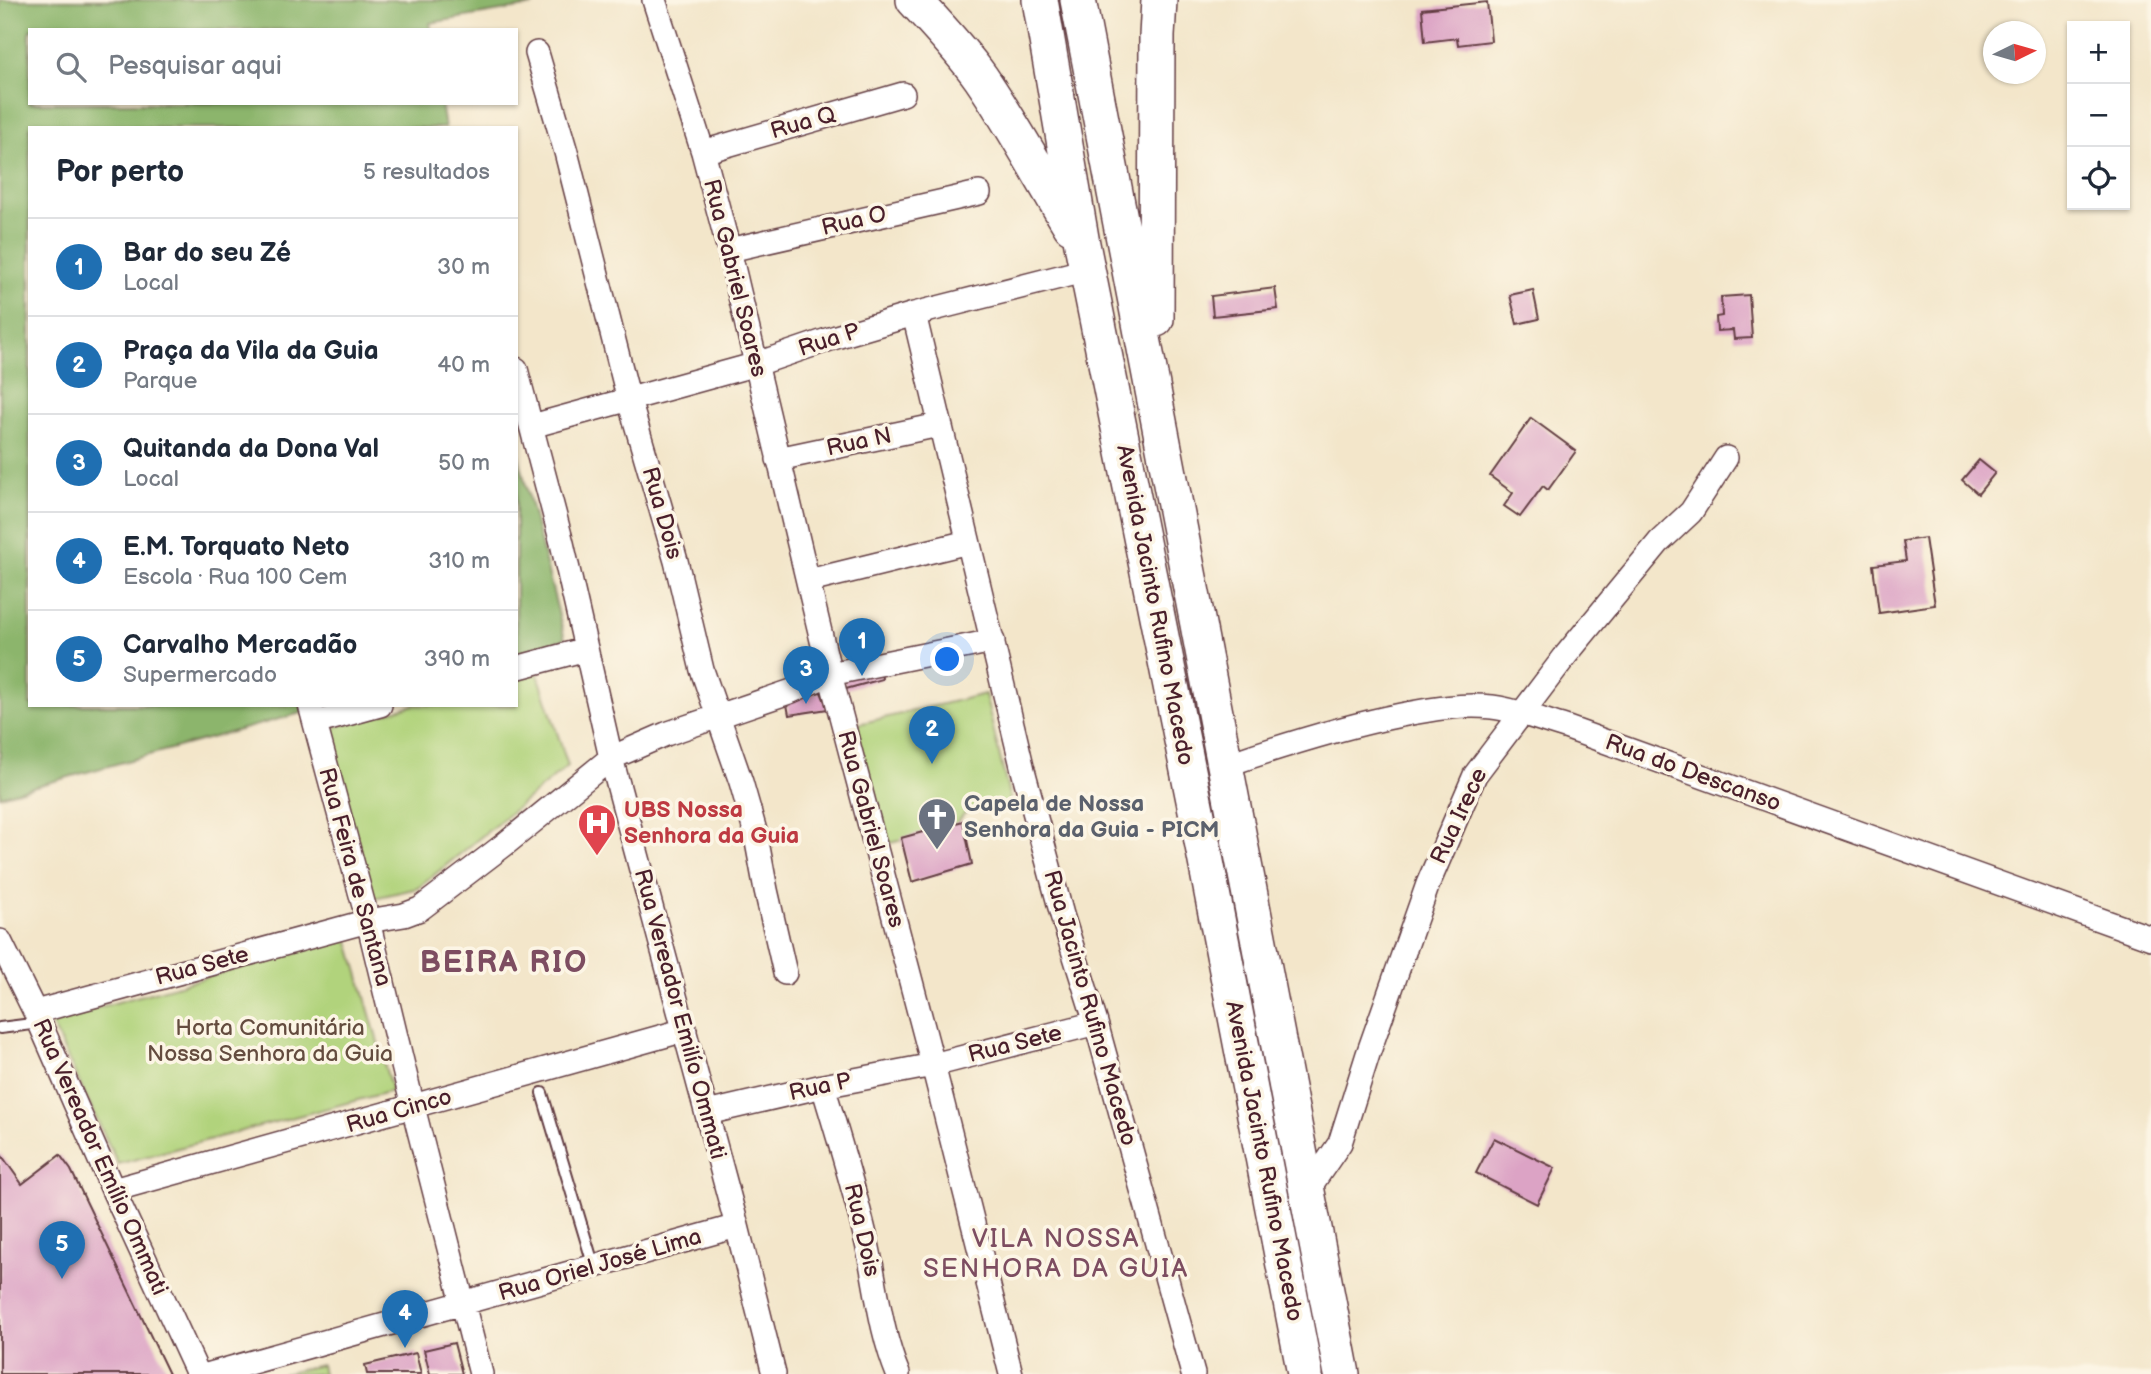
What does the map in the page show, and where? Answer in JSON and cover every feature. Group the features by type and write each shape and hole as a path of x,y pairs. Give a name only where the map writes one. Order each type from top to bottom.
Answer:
{"main road":[{"path":"914,0 979,75 1007,117 1085,257"},
{"name":"Avenida Jacinto Rufino Macedo","path":"1040,0 1085,257 1305,1374"},
{"name":"Avenida Jacinto Rufino Macedo","path":"1078,0 1342,1374"},
{"path":"1155,396 1159,0"},
{"path":"1151,585 1159,561 1164,557 1169,558 1173,565 1183,615 1209,680"},
{"path":"1197,815 1219,887 1228,932 1233,940 1245,941 1251,933 1255,919"}],"street":[{"name":"Rua Gabriel Soares","path":"654,0 703,152 729,250 830,674 1011,1374"},
{"name":"Rua Dois","path":"537,53 566,152 629,400 676,561 702,670 755,831 785,973"},
{"name":"Rua Q","path":"703,152 903,94"},
{"name":"Rua O","path":"729,250 979,193"},
{"name":"Rua P","path":"532,426 757,364 1085,257"},
{"name":"Rua Jacinto Rufino Macedo","path":"914,314 1023,770 1193,1374"},
{"name":"Rua Vereador Emilío Ommati","path":"518,376 562,543 611,758 707,1112 774,1374"},
{"name":"Rua N","path":"778,459 939,425"},
{"name":"Rua Irece","path":"1307,1191 1340,1143 1368,1054 1428,884 1475,775 1566,656 1659,542 1691,512 1726,458"},
{"path":"809,581 968,542"},
{"path":"368,921 404,915 420,909 611,758 642,743 768,700 830,674 993,641"},
{"path":"518,667 586,649"},
{"name":"Rua do Descanso","path":"1226,765 1283,745 1358,724 1453,706 1491,707 1565,727 2151,938"},
{"path":"312,714 365,707"},
{"name":"Rua Feira de Santana","path":"312,714 368,921 481,1374"},
{"name":"Rua Sete","path":"38,1017 368,921"},
{"name":"Rua Vereador Emílio Ommati","path":"0,941 38,1017 113,1191 198,1374"},
{"name":"Rua Sete","path":"933,1065 1096,1023"},
{"name":"Rua Cinco","path":"113,1191 685,1030"},
{"name":"Rua P","path":"707,1112 933,1065"},
{"name":"Rua Dois","path":"823,1086 852,1182 883,1327 898,1374"},
{"name":"Rua Oriel José Lima","path":"211,1374 737,1226"}],"lane":[{"path":"0,1028 38,1017"},
{"path":"542,1093 594,1267"}],"green space":[{"path":"0,0 517,0 531,6 430,23 431,28 28,28 28,105 441,105 445,126 28,126 28,707 323,707 0,796"},
{"path":"518,454 565,639 518,652"},
{"path":"537,671 568,766 418,888 370,899 328,729 407,707 518,707 518,676"},
{"path":"985,694 1012,808 999,803 978,805 964,814 953,828 882,845 854,725"},
{"name":"Horta Comunitária Nossa Senhora da Guia","path":"348,938 392,1091 118,1164 50,1021"},
{"path":"321,1365 323,1374 282,1374"}],"building":[{"path":"1487,2 1491,41 1458,45 1457,38 1425,42 1422,9"},
{"path":"1275,288 1278,309 1213,316 1211,296"},
{"path":"1533,290 1539,319 1517,324 1510,295"},
{"path":"1749,295 1752,338 1734,339 1733,330 1717,331 1716,317 1722,316 1721,297"},
{"path":"1531,418 1576,451 1548,490 1543,486 1520,517 1504,506 1513,493 1490,476"},
{"path":"1979,460 1995,473 1978,494 1962,480"},
{"path":"1925,538 1935,605 1879,613 1873,565 1906,561 1903,541"},
{"path":"881,672 882,679 846,689 842,673"},
{"path":"821,692 828,709 789,715 786,699"},
{"name":"Capela de Nossa Senhora da Guia - PICM","path":"963,821 972,864 912,882 901,838"},
{"path":"1494,1138 1555,1168 1537,1204 1476,1173"},
{"path":"0,1153 22,1184 60,1155 71,1170 169,1374 0,1374"},
{"path":"454,1343 462,1374 430,1374 424,1350"},
{"path":"416,1353 421,1374 367,1374 365,1365"}],"place":[{"name":"Bar do seu Zé","path":"862,676"},
{"name":"Quitanda da Dona Val","path":"806,704"},
{"name":"Praça da Vila da Guia","path":"932,764"},
{"name":"Capela de Nossa Senhora da Guia - PICM","path":"937,851"},
{"name":"UBS Nossa Senhora da Guia","path":"597,857"},
{"name":"Carvalho Mercadão","path":"62,1279"},
{"name":"E.M. Torquato Neto","path":"405,1348"}],"district":[{"name":"BEIRA RIO","path":"504,963"},
{"name":"VILA NOSSA SENHORA DA GUIA","path":"1056,1254"}]}
